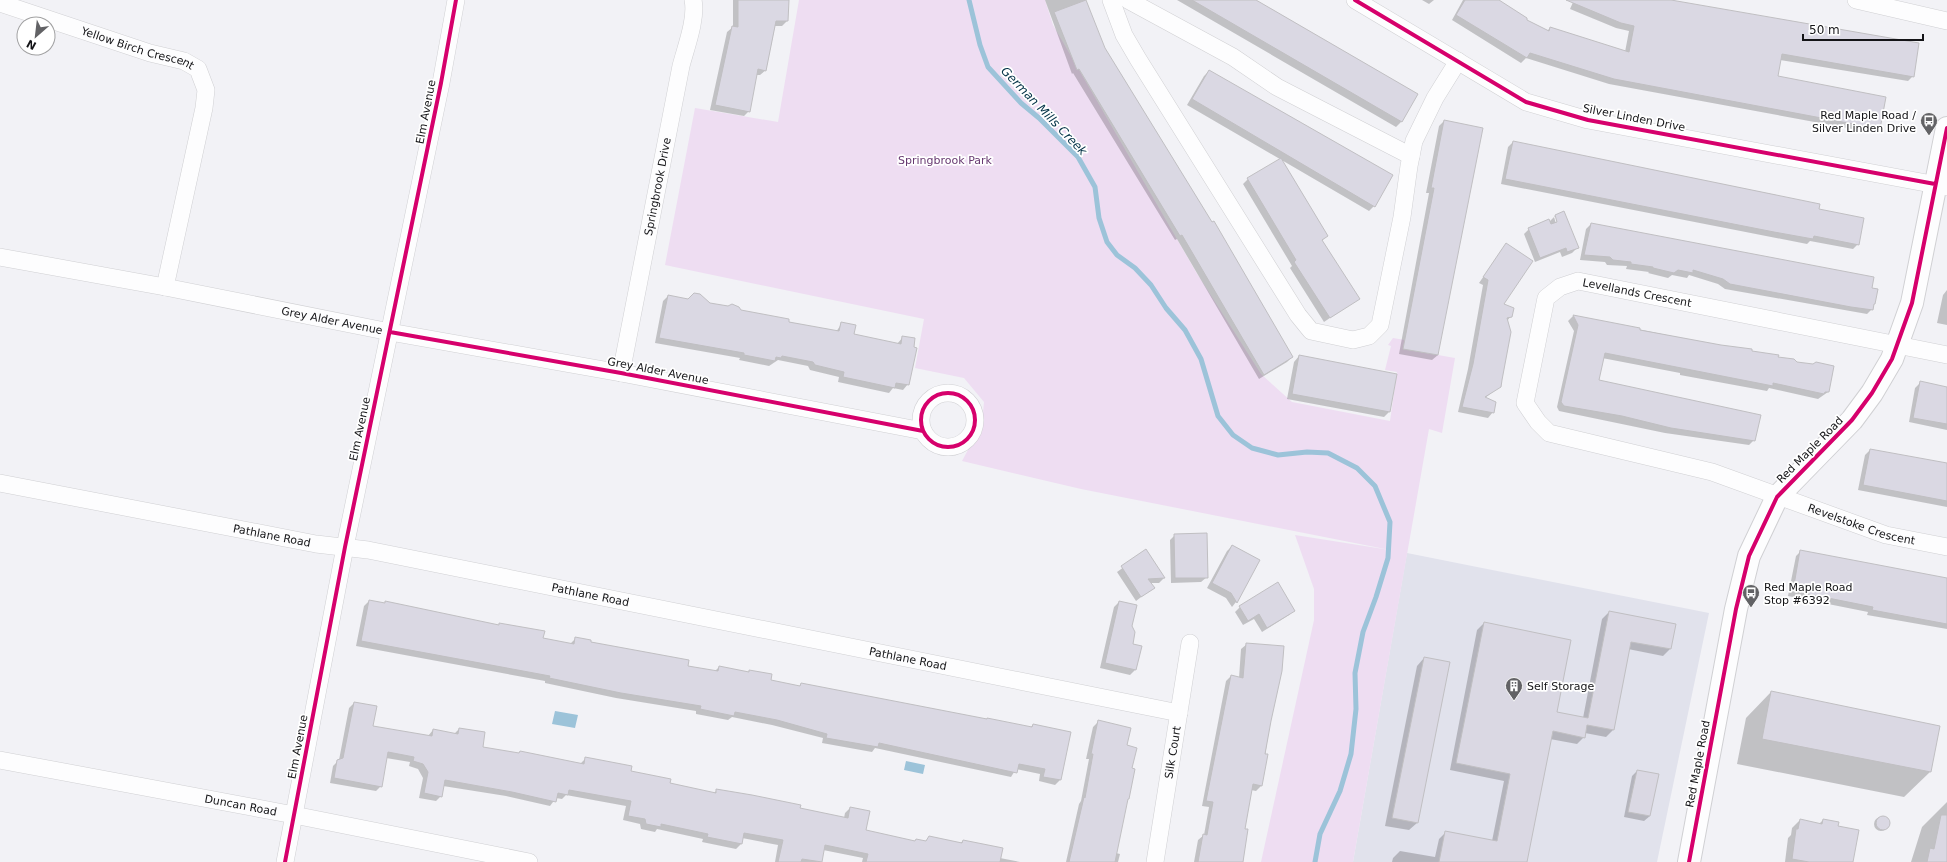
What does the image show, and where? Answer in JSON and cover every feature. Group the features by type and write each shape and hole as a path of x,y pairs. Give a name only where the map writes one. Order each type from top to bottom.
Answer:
{"street":[{"name":"Elm Avenue","path":"285,862 345,547 390,332 456,0"},
{"name":"Springbrook Drive","path":"621,373 681,66 692,22 694,7 693,0"},
{"path":"1111,0 1124,35 1138,59 1298,315 1311,331 1353,340 1369,336 1380,326 1402,217 1414,141 1425,117 1458,61"},
{"path":"1128,0 1233,57 1277,87 1411,156"},
{"name":"Silver Linden Drive","path":"1355,0 1526,102 1588,120 1941,186"},
{"path":"1856,0 1947,21"},
{"name":"Yellow Birch Crescent","path":"0,3 150,53 184,61 198,69 206,90 204,108 165,287"},
{"name":"Red Maple Road","path":"1689,862 1738,601 1749,556 1777,497 1852,420 1872,393 1892,359 1912,303 1941,186 1947,128"},
{"name":"Grey Alder Avenue","path":"0,257 165,287 390,332 621,373 923,431"},
{"name":"Levellands Crescent","path":"1777,497 1758,488 1712,472 1549,433 1538,422 1525,403 1546,298 1560,287 1578,281 1947,355"},
{"name":"Pathlane Road","path":"0,483 316,544 368,550 1179,714"},
{"name":"Revelstoke Crescent","path":"1777,497 1886,535 1947,547"},
{"name":"Silk Court","path":"1155,862 1190,643"},
{"name":"Duncan Road","path":"0,760 294,815 529,862"}],"shaded area":[{"path":"1407,553 1709,613 1657,862 1353,862"}],"green space":[{"name":"Springbrook Park","path":"799,0 1045,0 1053,25 1196,272 1261,374 1292,402 1390,421 1397,372 1385,370 1391,346 1388,345 1393,338 1405,340 1404,349 1455,358 1442,433 1429,429 1353,862 1261,862 1314,620 1314,589 1295,535 1390,550 1081,489 962,461 982,424 984,402 964,378 915,368 924,319 665,265 695,108 778,122"}],"water":[{"path":"555,711 578,715 575,728 552,724"},
{"path":"906,761 925,765 923,774 904,770"}],"building":[{"path":"738,0 789,0 788,21 776,21 766,71 758,69 750,112 715,105 732,26 738,27"},
{"path":"1086,0 1105,48 1212,222 1214,221 1293,357 1264,375 1182,235 1180,236 1079,69 1077,70 1054,12"},
{"path":"1192,0 1256,0 1418,94 1402,122"},
{"path":"1465,0 1499,0 1527,18 1527,20 1549,31 1550,27 1629,52 1634,26 1621,23 1566,0 1671,0 1919,43 1914,77 1782,54 1778,76 1886,97 1880,129 1614,79 1530,53 1527,58 1456,15"},
{"path":"1209,70 1393,175 1375,207 1192,99"},
{"path":"1444,120 1483,128 1438,355 1403,349 1434,188 1431,188"},
{"path":"1513,141 1820,204 1819,209 1864,218 1859,245 1814,236 1813,239 1774,232 1505,179"},
{"path":"1281,158 1328,236 1322,240 1360,299 1330,318 1294,262 1296,260 1247,178"},
{"path":"1564,211 1579,248 1567,252 1566,248 1540,258 1528,228 1549,219 1551,224 1557,222 1555,215"},
{"path":"1591,223 1874,277 1872,288 1878,289 1875,304 1873,310 1851,307 1730,284 1723,279 1693,270 1693,273 1678,270 1674,273 1653,267 1631,264 1631,262 1613,260 1610,257 1584,255"},
{"path":"1506,243 1533,261 1504,304 1514,308 1512,317 1507,318 1511,332 1501,387 1485,397 1496,402 1494,413 1462,407 1473,364 1488,280 1483,277"},
{"path":"694,293 700,294 710,303 728,306 732,304 739,307 741,310 789,319 789,322 839,331 841,322 856,325 854,334 901,344 902,336 915,338 914,347 917,348 909,385 896,383 895,388 843,377 844,372 815,365 813,362 782,356 781,358 776,357 775,361 744,355 744,353 659,338 668,295 688,299"},
{"path":"1573,315 1640,328 1640,330 1721,345 1752,349 1752,351 1794,359 1797,362 1813,364 1816,362 1834,366 1829,392 1825,392 1824,394 1773,383 1773,386 1605,353 1599,380 1761,415 1755,441 1671,428 1622,416 1564,406 1561,402 1578,325"},
{"path":"1299,355 1397,374 1390,412 1292,394"},
{"path":"1920,381 1947,387 1947,424 1913,418"},
{"path":"1870,449 1947,463 1947,501 1863,485"},
{"path":"1207,533 1208,578 1175,578 1174,534"},
{"path":"1232,545 1260,560 1237,603 1231,593 1212,583"},
{"path":"1146,549 1165,578 1148,579 1155,588 1141,597 1121,566"},
{"path":"1800,550 1947,578 1947,624 1872,610 1873,607 1793,591"},
{"path":"1278,582 1295,611 1267,628 1259,614 1248,621 1239,606"},
{"path":"369,600 385,603 385,601 499,625 499,623 545,631 543,638 574,644 575,637 591,640 591,642 689,660 688,666 718,671 719,666 749,672 749,670 772,674 771,680 800,686 801,683 987,719 1032,727 1033,724 1071,732 1061,780 1043,777 1045,769 1019,764 1017,773 879,743 878,747 826,738 827,734 777,720 735,712 734,716 700,709 701,706 621,693 549,678 550,676 361,641"},
{"path":"1119,601 1137,605 1132,626 1135,632 1133,644 1142,646 1136,670 1105,663"},
{"name":"Self Storage","path":"1609,611 1676,624 1671,649 1631,642 1614,730 1587,725 1585,738 1553,731 1527,862 1439,862 1445,831 1497,841 1510,774 1456,763 1484,622 1571,640 1557,712 1588,718"},
{"path":"1246,643 1284,646 1282,671 1265,754 1268,754 1262,786 1253,784 1245,829 1248,829 1243,862 1198,862 1203,834 1207,835 1213,802 1206,801 1231,675 1243,678"},
{"path":"1424,657 1450,662 1418,823 1392,818"},
{"path":"1771,691 1940,726 1931,772 1762,739"},
{"path":"354,702 377,706 373,726 432,736 433,729 458,734 459,728 485,732 483,747 519,753 520,751 584,764 585,757 632,766 631,771 671,779 670,783 716,793 716,789 752,795 801,805 800,808 848,818 850,807 870,811 866,830 915,841 916,839 926,841 929,836 962,843 963,840 1003,848 1000,862 866,862 868,854 825,845 822,862 802,859 801,862 778,862 783,840 744,833 742,844 707,837 708,834 661,824 661,827 646,824 645,819 628,816 631,801 569,790 568,795 558,793 556,802 512,792 445,780 442,797 424,793 428,772 423,764 413,761 414,757 388,752 382,787 334,778 337,760 343,758"},
{"path":"1098,720 1131,728 1127,745 1137,748 1132,768 1135,769 1129,799 1115,862 1069,862 1084,797 1085,798 1093,754 1091,754"},
{"path":"1637,770 1659,774 1650,816 1628,812"},
{"path":"1941,815 1947,815 1947,862 1927,862 1930,848 1934,849"},
{"path":"1883,816 1888,818 1890,823 1888,828 1883,830 1878,828 1876,823 1878,818"},
{"path":"1800,819 1822,824 1823,819 1839,822 1838,826 1859,830 1853,862 1809,862 1792,859 1796,829 1798,829"}],"waterway":[{"name":"German Mills Creek","path":"969,0 980,45 988,67 1021,103 1039,118 1078,157 1095,187 1099,218 1107,242 1117,255 1135,268 1151,285 1166,308 1185,330 1201,359 1218,416 1233,435 1252,448 1278,455 1307,452 1328,453 1357,468 1375,486 1390,522 1388,558 1363,632 1355,673 1356,709 1351,754 1340,791 1320,834 1315,862"}],"cycle path":[{"path":"285,862 345,547 441,83 456,0"},
{"path":"1355,0 1526,102 1588,120 1935,184"},
{"path":"1689,862 1736,609 1749,556 1777,497 1852,420 1872,393 1892,359 1912,303 1947,128"},
{"path":"390,332 621,373 923,431"},
{"path":"943,393 953,393 963,397 971,405 975,415 975,420 975,425 971,435 963,443 953,447 943,447 933,443 925,435 921,425 921,415 925,405 933,397 943,393"}],"place":[{"name":"Red Maple Road / Silver Linden Drive","path":"1929,136"},
{"name":"Red Maple Road Stop #6392","path":"1751,608"},
{"name":"Self Storage","path":"1514,701"}]}
